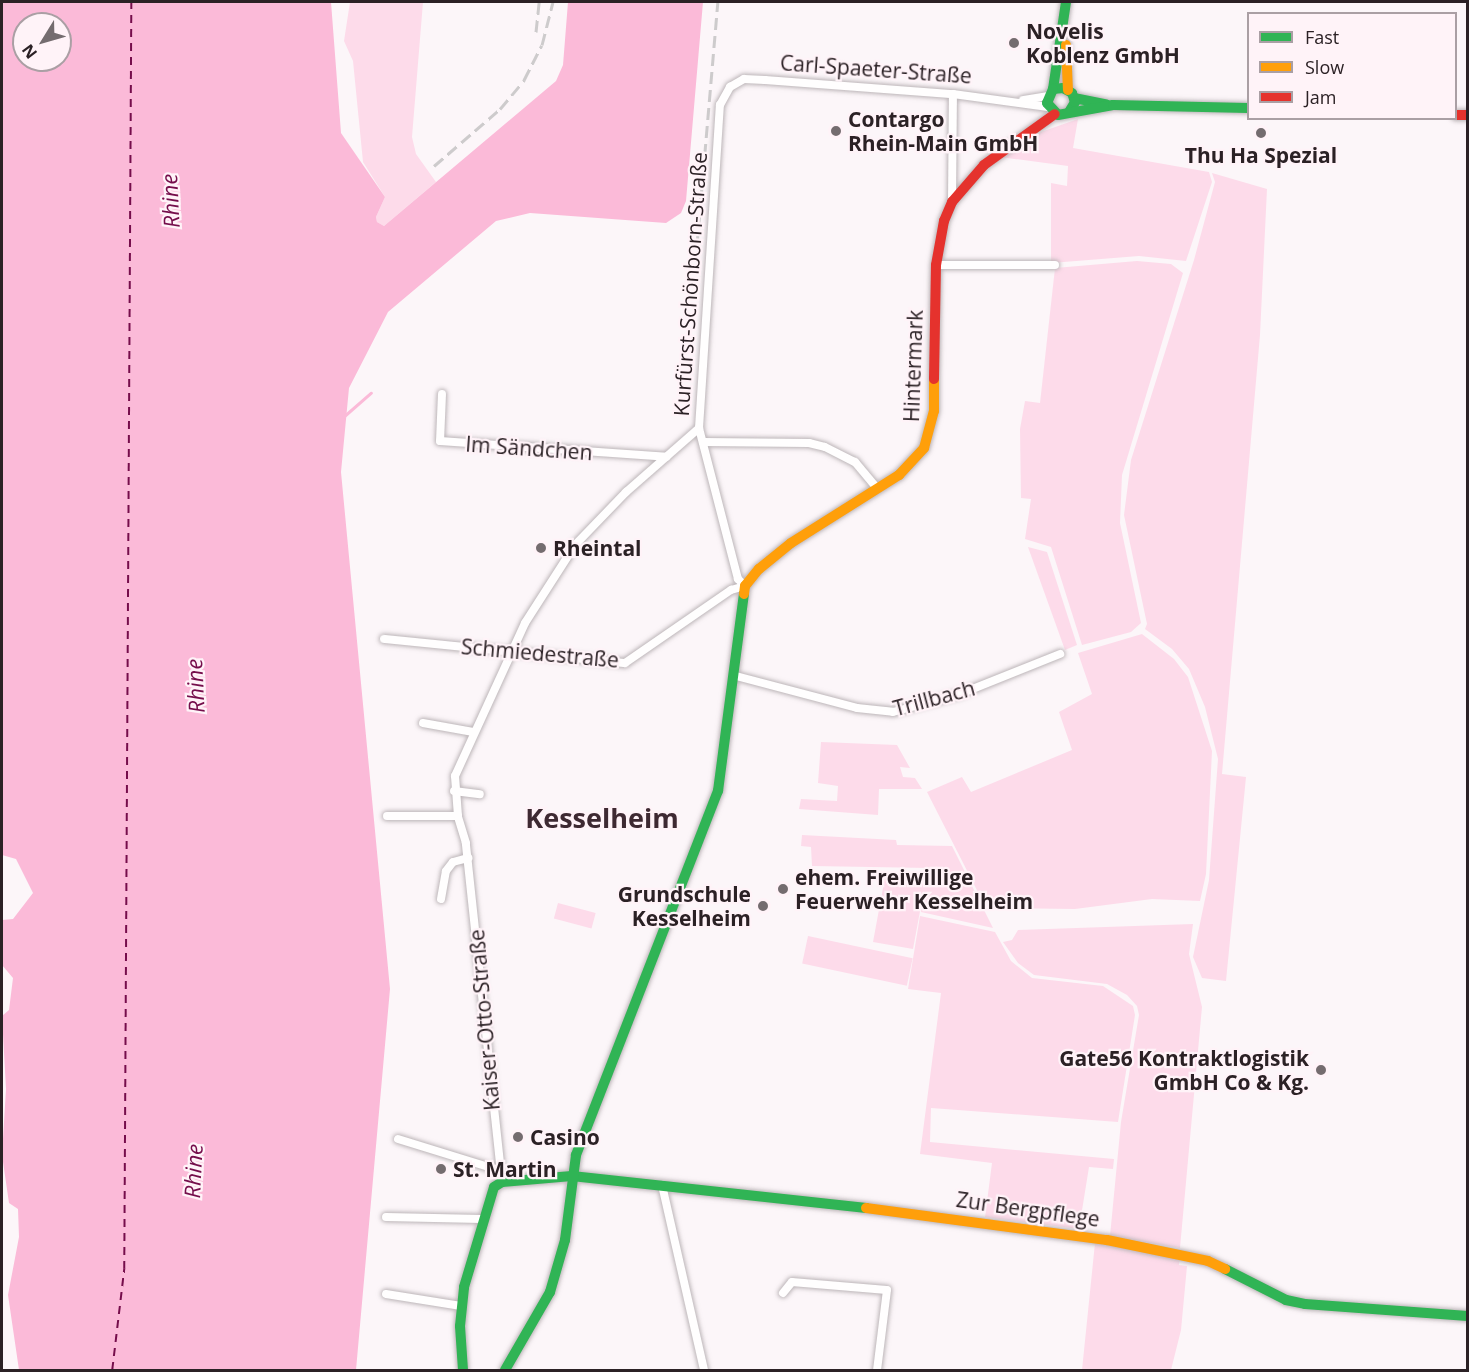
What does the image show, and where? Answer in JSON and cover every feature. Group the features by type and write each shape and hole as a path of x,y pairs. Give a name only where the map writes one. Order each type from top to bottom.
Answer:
{"street":[{"path":"1051,102 1065,21 1066,2"},
{"path":"1065,21 1071,94 1069,112"},
{"name":"Carl-Spaeter-Straße","path":"730,87 744,79 1051,102 1071,94 1113,105"},
{"name":"Kurfürst-Schönborn-Straße","path":"730,87 720,105 699,428 738,579 745,586"},
{"name":"Hintermark","path":"745,586 759,569 791,543 878,489 913,462 931,432 936,265 940,234 952,202 953,94"},
{"name":"Carl-Spaeter-Straße","path":"1051,102 1069,112 1113,105 1247,108"},
{"name":"Hintermark","path":"952,202 984,165 1051,102"},
{"path":"936,265 1054,265"},
{"name":"Im Sändchen","path":"442,394 440,441 666,457"},
{"name":"Kaiser-Otto-Straße","path":"502,1182 498,1170 468,858 454,791 455,776 473,732 488,710 535,606 575,545 699,428"},
{"path":"703,442 809,443 825,447 855,462 878,489"},
{"path":"505,1371 538,1317 553,1284 565,1240 576,1155 662,927 715,802 736,676 745,586"},
{"name":"Schmiedestraße","path":"384,639 625,663 731,590 745,586"},
{"name":"Trillbach","path":"736,676 857,708 893,712 960,694 1060,654"},
{"path":"423,723 473,732"},
{"path":"454,791 480,794"},
{"path":"387,816 458,816"},
{"path":"441,899 441,884 453,862 468,858"},
{"path":"398,1139 498,1170"},
{"name":"Zur Bergpflege","path":"502,1182 572,1176 982,1221 1107,1240 1208,1261 1286,1300 1305,1304 1467,1316"},
{"path":"463,1371 461,1306 482,1219 494,1187 502,1182"},
{"path":"662,1185 704,1371"},
{"path":"386,1217 482,1219"},
{"path":"783,1293 792,1282 887,1290 877,1371"},
{"path":"386,1294 461,1306"}],"shaded area":[{"path":"350,2 423,2 412,137 416,154 436,182 384,226 377,222 376,217 385,197 363,162 353,61 344,41"},
{"path":"1078,119 1073,148 1209,172 1212,182 1186,261 1139,256 1051,263 1051,183 1067,186 1068,166 1000,157 1041,132"},
{"path":"1212,173 1267,189 1260,335 1222,774 1246,777 1226,981 1202,978 1193,957 1209,880 1218,759 1205,707 1189,669 1172,649 1145,629 1147,624 1124,515 1131,460 1194,260 1215,182"},
{"path":"1137,261 1171,264 1183,273 1122,475 1120,523 1141,623 1131,632 1082,645 1051,547 1025,539 1031,499 1021,498 1020,429 1025,401 1040,403 1055,268"},
{"path":"1028,547 1047,552 1077,645 1065,650"},
{"path":"1142,634 1174,659 1188,677 1212,751 1206,874 1200,901 1152,899 1075,909 986,908 927,792 962,777 971,792 1072,750 1059,712 1092,694 1078,653"},
{"path":"821,742 897,745 910,768 900,767 903,777 915,778 922,789 879,789 878,815 799,809 801,799 837,801 838,786 818,783"},
{"path":"802,835 896,840 897,845 952,846 993,928 921,912 923,895 913,949 873,942 885,877 926,884 929,868 812,866 811,847 801,846"},
{"path":"558,903 596,913 592,929 554,918"},
{"path":"920,916 995,932 1011,961 1032,978 1103,986 1133,1006 1135,1015 1118,1122 931,1108 930,1142 1114,1159 1113,1169 1089,1167 1079,1229 985,1217 992,1163 920,1154 941,993 908,989"},
{"path":"1193,924 1189,954 1202,1007 1180,1248 1110,1236 1121,1122 1139,1015 1137,1006 1127,995 1107,984 1034,975 1018,963 1003,942 1012,940 1018,930"},
{"path":"808,936 913,958 907,986 802,963"},
{"path":"1095,1243 1180,1257 1179,1265 1187,1266 1181,1330 1171,1370 1082,1370"}],"water":[{"name":"Rhine","path":"2,2 331,2 341,133 385,197 376,217 377,222 384,226 556,81 563,65 568,2 703,2 686,201 681,213 666,223 530,213 496,221 388,312 349,388 341,472 390,989 356,1370 19,1370 8,1295 19,1237 18,1209 9,1203 2,1155 6,1089 2,1016 9,1010 13,978 2,965 2,920 13,919 33,893 16,859 2,855"}],"waterway":[{"path":"343,417 371,393"}],"ferry route":[{"path":"112,1370 124,1269 131,2"}],"railway":[{"path":"536,32 539,2"},
{"path":"434,166 500,109 524,80 542,45 553,2"},
{"path":"697,245 718,2"}],"traffic: fast":[{"path":"1053,89 1066,2"},
{"path":"1069,112 1075,102 1072,93 1063,88 1053,89 1047,103 1058,115 1113,105 1247,108"},
{"path":"1074,98 1106,104"},
{"path":"505,1370 550,1292 565,1240 576,1155 718,791 744,594"},
{"path":"463,1370 460,1326 464,1287 494,1187 502,1182 572,1176 866,1208"},
{"path":"1225,1269 1286,1300 1305,1304 1468,1316"}],"traffic: slow":[{"path":"1066,45 1068,90"},
{"path":"744,594 745,586 759,569 791,543 899,475 924,448 934,411 934,379"},
{"path":"866,1208 1107,1240 1208,1261 1225,1269"}],"traffic: jam":[{"path":"934,379 936,265 944,221 952,202 984,165 1055,114"},
{"path":"1457,115 1468,115"}],"place":[{"name":"Novelis Koblenz GmbH","path":"1014,43"},
{"name":"Contargo Rhein-Main GmbH","path":"836,131"},
{"name":"Thu Ha Spezial","path":"1261,133"},
{"name":"Rheintal","path":"541,548"},
{"name":"ehem. Freiwillige Feuerwehr Kesselheim","path":"783,889"},
{"name":"Grundschule Kesselheim","path":"763,906"},
{"name":"Gate56 Kontraktlogistik GmbH Co & Kg.","path":"1321,1070"},
{"name":"Casino","path":"518,1137"},
{"name":"St. Martin","path":"441,1169"}],"district":[{"name":"Kesselheim","path":"602,818"}]}
